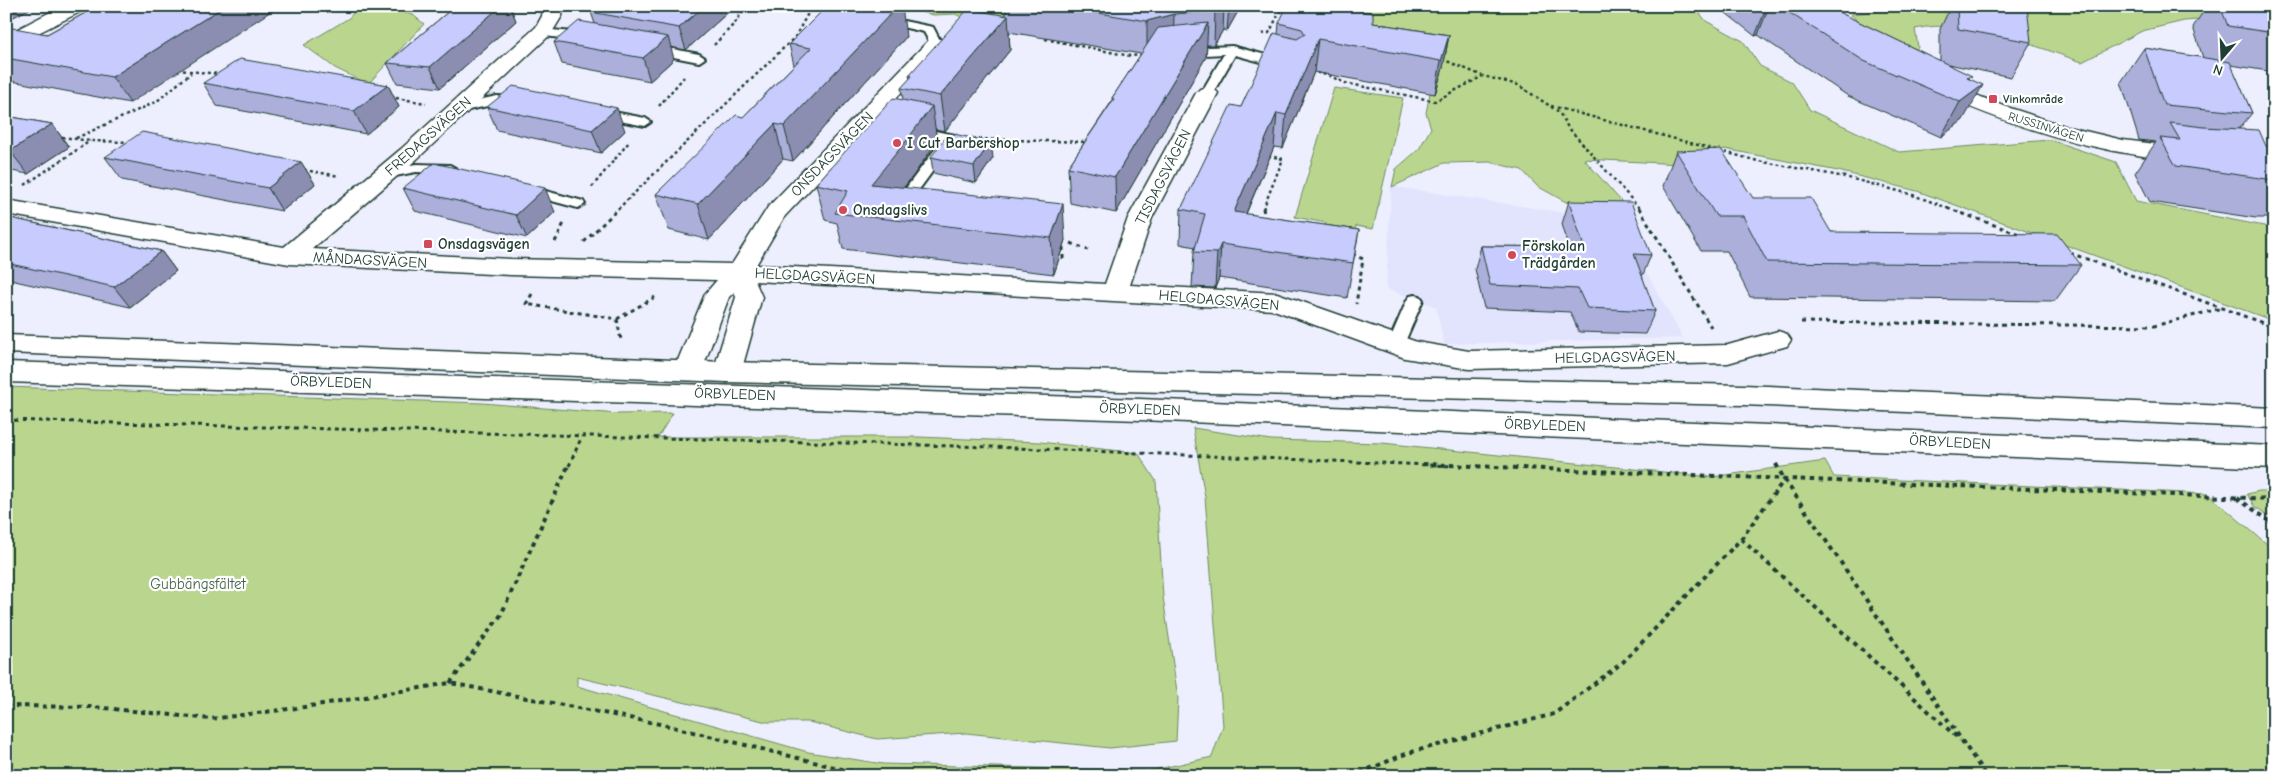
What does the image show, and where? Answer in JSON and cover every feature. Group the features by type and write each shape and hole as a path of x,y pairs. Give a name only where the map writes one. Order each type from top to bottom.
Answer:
{"main road":[{"path":"6,43 77,6"},
{"name":"FREDAGSVÄGEN","path":"290,256 385,174 541,33 552,16 554,6"},
{"name":"ONSDAGSVÄGEN","path":"688,370 718,294 739,272 776,212 873,122 936,44"},
{"name":"RUSSINVÄGEN","path":"1925,81 1989,109 2061,134 2097,143 2155,153 2211,157"},
{"name":"TISDAGSVÄGEN","path":"1116,292 1140,218 1207,93"},
{"name":"MÅNDAGSVÄGEN","path":"6,207 290,256 558,268 739,272"},
{"path":"727,372 749,297 739,272"},
{"name":"HELGDAGSVÄGEN","path":"739,272 1277,302 1414,351 1469,360 1728,354 1778,340"},
{"name":"ÖRBYLEDEN","path":"6,344 727,372 1743,395 2274,418"},
{"name":"ÖRBYLEDEN","path":"6,372 683,392 1761,433 2274,457"}],"lane":[{"path":"868,17 929,29 936,44"},
{"path":"541,33 593,38"},
{"path":"641,47 699,58"},
{"path":"1207,93 1232,50"},
{"path":"1153,57 1178,52 1232,50 1294,66"},
{"path":"459,108 497,100 525,101"},
{"path":"581,110 645,122"},
{"path":"902,128 950,138 913,188"},
{"path":"385,174 416,168 465,172"},
{"path":"512,185 578,204"},
{"path":"1396,344 1415,300"}],"path":[{"path":"622,346 617,319 526,304 538,284 558,268 795,37 812,6"},
{"path":"1232,50 1240,40 1269,33 1283,6"},
{"path":"1045,39 1130,56 1142,54 1153,57"},
{"path":"1440,58 1483,76 1518,85 1559,112 1567,126 1640,209 1728,354"},
{"path":"1294,66 1330,76 1345,83 1435,101 1483,76"},
{"path":"172,70 228,74"},
{"path":"75,138 156,102 192,72"},
{"path":"382,96 459,108"},
{"path":"1548,105 1758,161 1845,177 1910,194 2026,237"},
{"path":"56,135 90,141 138,143"},
{"path":"950,138 1090,142"},
{"path":"22,188 90,141"},
{"path":"1270,156 1283,159 1263,207 1265,221 1272,226"},
{"path":"302,170 350,178 385,174"},
{"path":"1071,243 1088,250"},
{"path":"1063,247 1063,261"},
{"path":"1345,251 1363,260 1353,329"},
{"path":"2063,251 2274,327"},
{"path":"1778,340 1800,322 2154,326 2223,308"},
{"path":"6,420 982,446 2274,499"},
{"path":"1761,433 1784,479 1986,776"},
{"path":"450,683 501,614 582,436"},
{"path":"1352,776 1408,753 1554,714 1623,662 1741,539 1784,479"},
{"path":"2237,498 2274,524"},
{"path":"1741,539 1964,744"},
{"path":"6,706 94,707 211,719 304,707 450,683 665,724 858,772 971,776"}],"shaded area":[{"name":"Förskolan Trädgården","path":"1391,186 1618,221 1683,338 1444,344 1436,307 1386,289"}],"green space":[{"path":"359,6 387,6 387,8 413,15 424,24 368,84 335,68 304,45 349,18"},
{"path":"907,6 1013,6 1003,16 970,21 955,14 934,15 906,9"},
{"path":"1331,6 1694,6 1706,21 1743,41 1760,66 1792,82 1810,110 1899,152 2050,140 2116,162 2136,201 2264,226 2274,231 2274,321 1917,191 1838,171 1725,149 1681,164 1584,159 1627,208 1575,207 1537,186 1522,170 1490,162 1444,163 1392,187 1396,169 1419,149 1431,128 1426,113 1431,88"},
{"path":"1934,6 2234,6 2223,18 2184,21 2142,31 2082,62 1999,35 1977,30 1935,26 1915,29 1918,47 1911,59 1866,28 1850,14"},
{"path":"1334,88 1403,98 1373,229 1356,226 1351,246 1321,241 1326,223 1295,217"},
{"name":"Gubbängsfältet","path":"6,387 482,403 618,414 673,413 658,437 918,437 1040,442 1138,453 1156,481 1163,597 1178,698 1176,741 1110,748 966,733 877,739 809,722 767,722 577,677 577,686 808,752 883,764 1149,771 1212,757 1223,726 1205,497 1193,428 1271,440 1382,443 1712,477 1825,461 1834,477 2208,494 2274,550 2274,776 6,776"},
{"path":"2259,491 2274,491 2274,519 2254,506 2247,494"}],"building":[{"path":"98,6 225,6 112,77 6,58 6,32 14,28 47,34"},
{"path":"455,6 501,6 430,67 387,63"},
{"path":"598,6 704,6 679,28 591,12"},
{"path":"827,6 898,6 784,126 775,124 698,204 656,194 736,115 743,117 811,48 789,44"},
{"path":"1057,6 1218,6 1215,11 1174,14 1147,21"},
{"path":"1287,6 1331,6 1373,13 1373,23 1449,35 1441,61 1318,39 1286,115 1277,113 1234,212 1359,230 1353,263 1221,244 1217,253 1194,252 1205,214 1181,209 1231,105 1241,107 1274,33 1297,39 1305,34 1302,29 1279,23"},
{"path":"1779,6 1828,6 1972,76 1967,78 1983,85 1960,102 1864,61"},
{"path":"1957,6 2027,7 2031,42 1958,29"},
{"path":"2220,6 2274,6 2274,33 2228,26"},
{"path":"968,9 1008,16 940,96 901,88 912,76 909,75"},
{"path":"579,21 668,37 643,58 554,42"},
{"path":"1208,23 1115,177 1068,167 1114,99 1112,98 1158,28"},
{"path":"2144,48 2230,62 2252,113 2164,105"},
{"path":"240,59 388,85 354,111 203,83"},
{"path":"513,86 617,108 592,130 487,107"},
{"path":"893,98 932,106 871,184 1063,204 1051,238 835,213 848,191 816,184"},
{"path":"6,116 52,124 10,151 6,151"},
{"path":"2170,123 2259,130 2266,146 2274,147 2274,180 2176,166 2160,138 2180,140"},
{"path":"142,132 301,162 268,188 105,157"},
{"path":"949,133 991,142 974,166 931,157"},
{"path":"1721,149 1753,198 1811,198 1831,232 2057,234 2081,265 1767,262 1743,216 1716,216 1676,151"},
{"path":"434,163 545,188 516,215 403,188"},
{"path":"1569,201 1631,202 1651,255 1634,254 1655,311 1587,308 1578,289 1490,285 1481,246 1584,247"},
{"path":"6,217 161,251 114,287 6,263"}],"place":[{"name":"Vinkområde","path":"1993,99"},
{"name":"I Cut Barbershop","path":"897,143"},
{"name":"Onsdagslivs","path":"843,210"},
{"name":"Onsdagsvägen","path":"428,244"},
{"name":"Förskolan Trädgården","path":"1512,255"}]}
